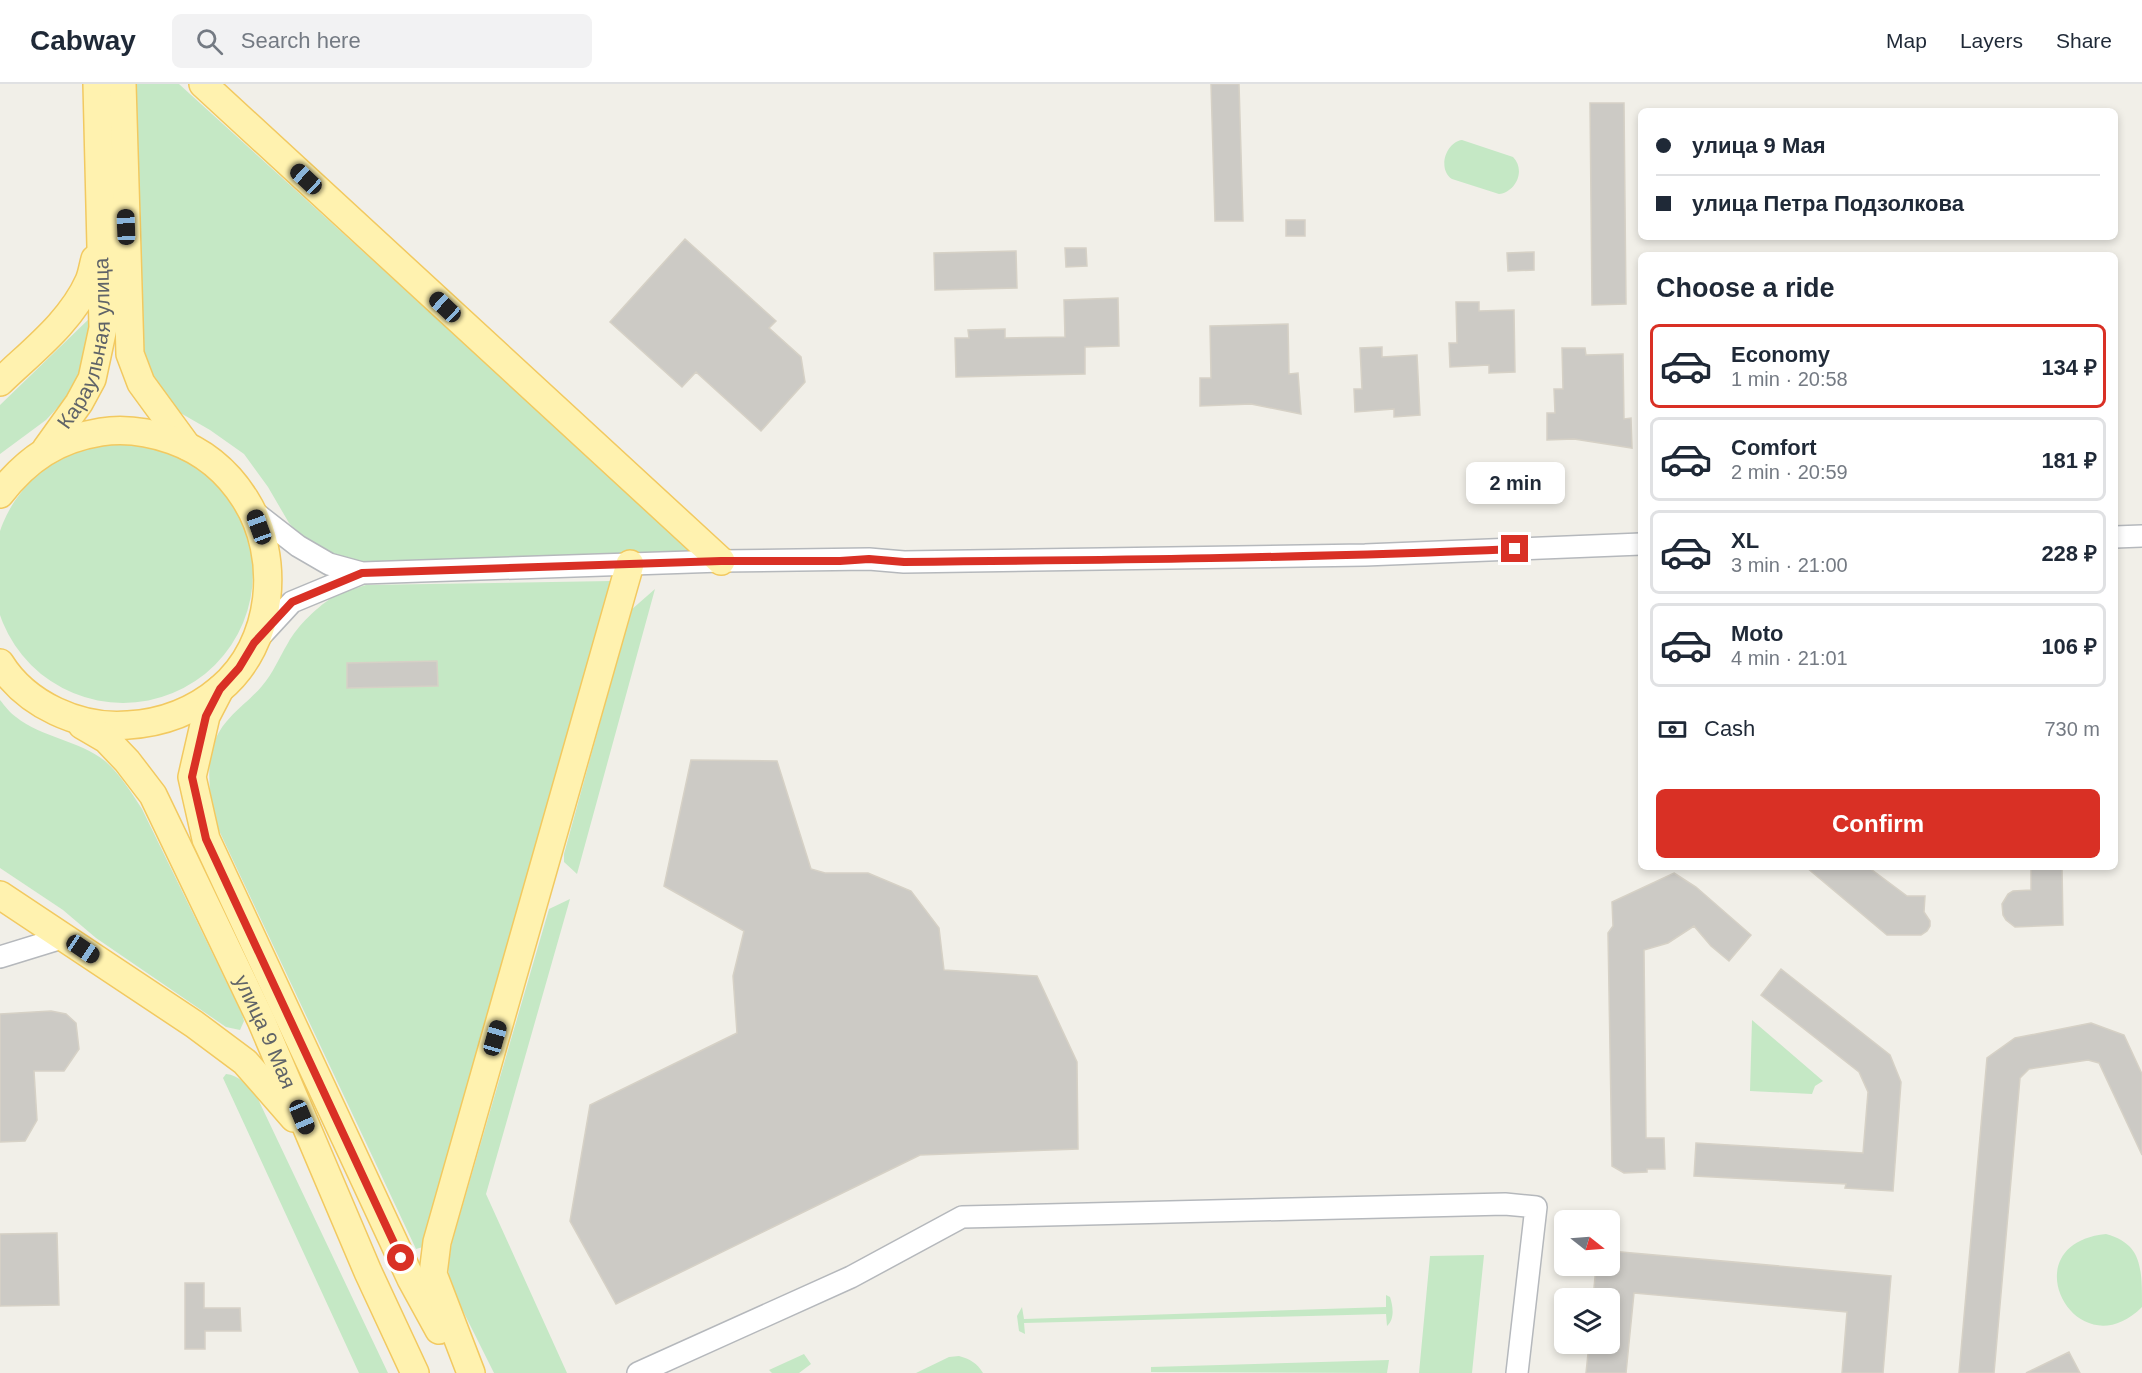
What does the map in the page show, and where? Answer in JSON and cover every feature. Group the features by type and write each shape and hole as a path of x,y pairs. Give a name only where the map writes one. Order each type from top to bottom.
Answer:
{"main road":[{"name":"Караульная улица","path":"45,450 79,403 92,379 103,328 97,84"},
{"name":"Караульная улица","path":"122,84 130,354 141,383 187,446"},
{"path":"203,84 721,561"},
{"path":"0,382 61,323 76,302 89,280 100,225"},
{"path":"0,494 15,474 45,450 79,436 116,430 152,433 187,446 214,463 236,485 253,511 265,543 269,577 265,611 254,643 239,668 220,689 186,711 150,724 112,727 74,719 37,701 6,673 0,663"},
{"path":"471,1373 433,1274 437,1242 630,564"},
{"name":"улица 9 Мая","path":"220,689 206,716 192,777 206,839 411,1279 463,1373"},
{"name":"улица 9 Мая","path":"74,719 106,739 127,761 153,795 261,1020 368,1272 415,1373"},
{"path":"0,895 195,1024 245,1062 310,1137"}],"street":[{"path":"253,511 298,546 330,564 362,573 721,561 869,559 904,562 1444,553 1638,544"},
{"path":"2118,537 2142,536"},
{"path":"254,643 292,602 362,573"},
{"path":"0,957 65,937"},
{"path":"638,1373 851,1277 962,1217 1505,1204 1536,1207 1517,1373"}],"green space":[{"path":"129,84 179,84 694,553 373,564 348,562 303,539 289,523 268,487 244,454 210,430 170,407 143,363"},
{"path":"1462,140 1513,157 1519,168 1514,185 1499,194 1452,179 1447,175 1445,156 1456,142"},
{"path":"92,316 93,342 73,391 46,420 0,454 0,405"},
{"path":"123,443 148,446 173,453 195,465 215,481 231,501 243,523 252,560 252,586 247,611 231,645 215,665 195,681 173,693 148,700 123,703 98,700 73,693 51,681 31,665 15,645 -1,611 -1,535 15,501 31,481 51,465 73,453 98,446"},
{"path":"611,581 423,1247 416,1249 215,822 209,782 212,751 224,725 266,681 297,629 316,610 336,595 366,585"},
{"path":"655,589 577,874 564,862 564,854 631,610"},
{"path":"0,700 12,714 26,724 95,754 110,766 125,784 142,809 242,1014 244,1021 240,1030 226,1027 96,938 63,910 0,868"},
{"path":"570,899 486,1194 567,1373 494,1373 450,1285 448,1267 452,1242 549,909"},
{"path":"1752,1020 1823,1081 1815,1086 1812,1094 1750,1091"},
{"path":"226,1074 240,1079 258,1099 388,1373 359,1373 223,1078"},
{"path":"2106,1234 2127,1244 2138,1259 2142,1307 2117,1323 2095,1325 2076,1316 2062,1299 2057,1279 2061,1259 2077,1243"},
{"path":"1484,1255 1472,1373 1419,1373 1430,1256"},
{"path":"1386,1295 1390,1297 1393,1312 1387,1326 1386,1314 1024,1323 1025,1334 1019,1331 1017,1316 1022,1307 1024,1319 1386,1307"},
{"path":"804,1354 811,1364 799,1373 772,1373 769,1370"},
{"path":"959,1356 973,1362 983,1373 916,1373 949,1357"},
{"path":"1389,1360 1387,1373 1151,1372 1151,1367"}],"building":[{"path":"1211,84 1239,84 1243,221 1215,221"},
{"path":"1590,103 1624,103 1626,304 1592,305"},
{"path":"1286,220 1305,220 1305,236 1286,236"},
{"path":"685,239 776,321 769,328 801,357 805,382 761,431 696,372 682,387 610,322"},
{"path":"1065,248 1086,248 1087,266 1066,267"},
{"path":"1016,251 1017,288 935,290 934,253"},
{"path":"1534,252 1534,270 1508,271 1507,253"},
{"path":"1118,298 1119,346 1085,347 1085,374 956,377 955,338 969,338 968,330 1005,329 1005,338 1065,337 1064,300"},
{"path":"1456,302 1479,302 1479,311 1514,310 1515,372 1489,373 1489,365 1450,367 1449,343 1457,343"},
{"path":"1288,324 1289,374 1298,373 1301,414 1251,404 1200,406 1200,378 1211,378 1210,326"},
{"path":"1382,347 1382,357 1417,355 1420,415 1394,417 1394,409 1355,412 1354,389 1362,389 1360,348"},
{"path":"1562,348 1585,348 1586,355 1623,354 1624,419 1631,418 1632,448 1574,439 1547,440 1547,413 1555,413 1554,389 1563,389"},
{"path":"437,661 438,686 347,688 347,663"},
{"path":"691,760 777,761 811,869 825,873 868,873 911,891 939,928 944,970 1037,976 1077,1062 1078,1149 920,1155 616,1304 570,1221 590,1105 737,1033 733,976 744,931 664,886"},
{"path":"1810,870 1872,870 1907,896 1925,896 1924,912 1930,921 1927,931 1921,935 1887,935"},
{"path":"2031,870 2062,870 2063,925 2015,927 2006,920 2002,904 2008,894 2013,891 2031,890"},
{"path":"1674,873 1696,887 1751,935 1729,961 1711,946 1694,926 1668,943 1644,950 1646,1138 1664,1138 1665,1169 1624,1173 1612,1166 1608,933 1613,926 1612,902"},
{"path":"1781,969 1890,1055 1901,1082 1893,1191 1845,1188 1846,1184 1694,1176 1696,1143 1863,1153 1868,1092 1859,1072 1761,995"},
{"path":"51,1011 66,1014 76,1023 79,1049 64,1071 34,1071 37,1120 25,1141 0,1142 0,1014"},
{"path":"2091,1023 2124,1035 2142,1074 2142,1155 2099,1063 2088,1060 2029,1069 2020,1078 1994,1373 1959,1373 1987,1058 2015,1038"},
{"path":"57,1233 59,1305 0,1306 0,1234"},
{"path":"1620,1252 1891,1276 1883,1373 1842,1373 1847,1312 1634,1293 1626,1373 1586,1373 1588,1354 1620,1354 1620,1288 1594,1288 1595,1276 1620,1276"},
{"path":"185,1283 204,1283 204,1308 240,1308 241,1331 205,1331 205,1349 185,1349"},
{"path":"2069,1352 2080,1373 2026,1373"}],"route":[{"path":"401,1258 206,839 192,777 206,716 220,689 239,668 254,643 292,602 362,573 721,561 869,559 904,562 1168,559 1444,553 1515,549"}]}
